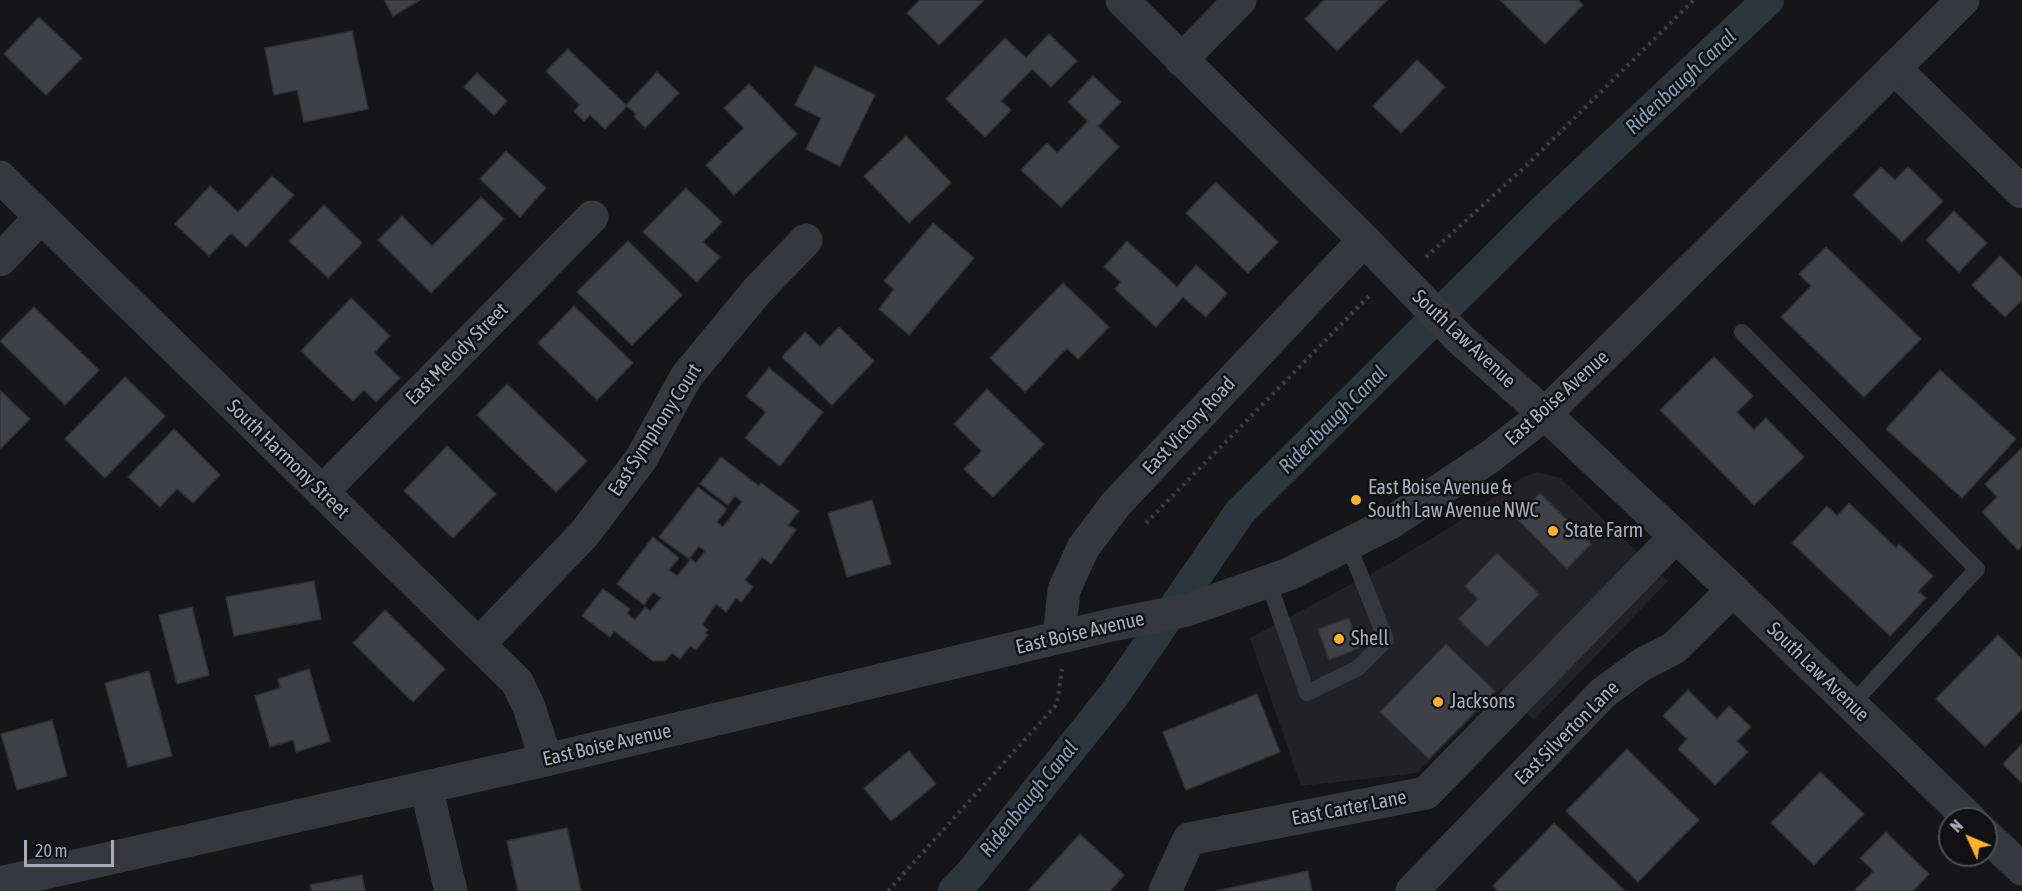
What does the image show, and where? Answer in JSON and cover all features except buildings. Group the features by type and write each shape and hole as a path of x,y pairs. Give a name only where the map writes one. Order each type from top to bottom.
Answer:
{"street":[{"name":"South Law Avenue","path":"1122,0 1364,240 1460,339 1545,414 1676,536 1957,807"},
{"path":"1181,60 1240,0"},
{"name":"East Boise Avenue","path":"0,883 546,760 1086,631 1187,610 1289,574 1390,523 1491,456 1545,414 1963,0"},
{"path":"1894,68 2022,192"},
{"name":"South Harmony Street","path":"0,177 517,682 529,707 546,760"},
{"path":"0,260 41,217"},
{"name":"East Melody Street","path":"322,492 592,217"},
{"name":"East Symphony Court","path":"478,644 584,534 641,459 686,377 756,292 806,240"},
{"name":"East Victory Road","path":"1086,631 1064,590 1083,548 1116,504 1364,240"},
{"name":"East Carter Lane","path":"1165,891 1189,839 1426,793 1676,536"},
{"name":"East Silverton Lane","path":"1412,891 1604,693 1641,665 1674,648 1733,590"},
{"path":"426,787 452,891"},
{"path":"1998,846 2022,869"}],"lane":[{"path":"1742,332 1977,569 1851,705"},
{"path":"1268,581 1307,693 1358,668 1386,640 1348,544"}],"path":[{"path":"1144,524 1371,294 1407,286 1422,260 1529,164 1694,0"},
{"path":"888,891 1058,704 1062,668 1086,631"}],"shaded area":[{"path":"1538,472 1560,478 1668,581 1534,720 1501,688 1417,773 1301,786 1250,638 1387,565 1454,525 1521,478"}],"waterway":[{"name":"Ridenbaugh Canal","path":"954,891 972,872 1114,695 1240,512 1542,212 1768,0"}],"place":[{"name":"East Boise Avenue & South Law Avenue NWC","path":"1356,500"},
{"name":"State Farm","path":"1553,531"},
{"name":"Shell","path":"1339,639"},
{"name":"Jacksons","path":"1438,702"}]}
